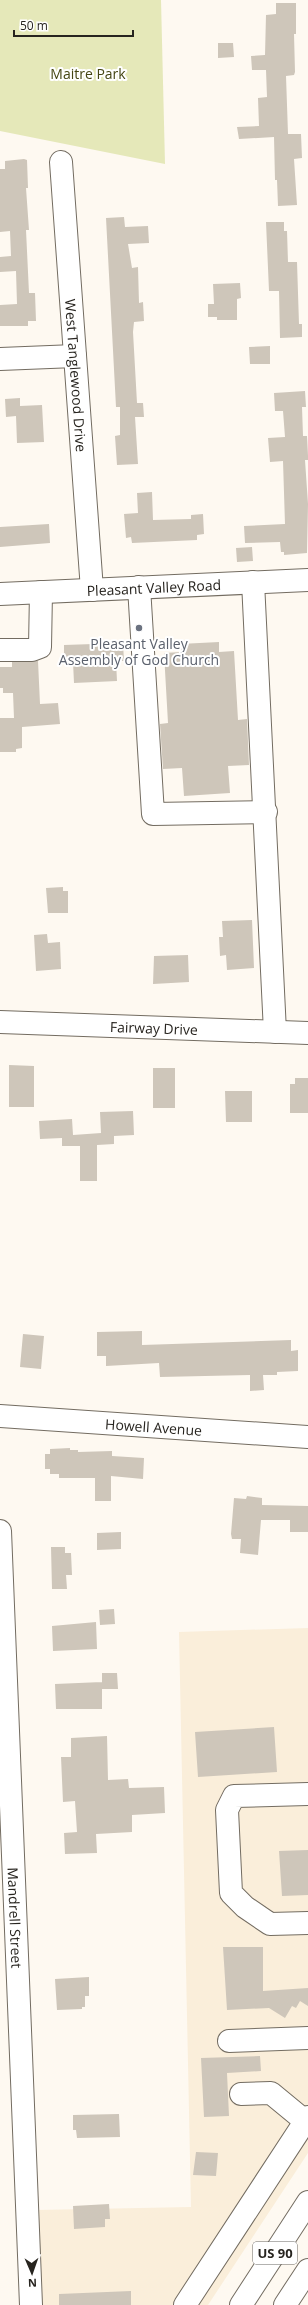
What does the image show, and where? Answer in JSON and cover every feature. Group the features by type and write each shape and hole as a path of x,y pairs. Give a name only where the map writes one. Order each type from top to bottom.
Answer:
{"street":[{"name":"West Tanglewood Drive","path":"61,162 92,590"},
{"path":"0,360 76,356"},
{"name":"Pleasant Valley Road","path":"0,594 308,580"},
{"path":"253,582 266,812 275,1032"},
{"path":"139,587 153,814 266,812"},
{"path":"0,650 32,650 40,647 41,592"},
{"name":"Fairway Drive","path":"0,1022 308,1032"},
{"name":"Howell Avenue","path":"0,1416 308,1437"},
{"name":"Mandrell Street","path":"0,1531 31,2305"},
{"path":"308,1794 234,1796 227,1810 231,1894 245,1907 270,1924 308,1923"},
{"path":"229,2041 308,2038"},
{"path":"185,2305 307,2119 271,2093 241,2094"},
{"name":"US 90","path":"242,2305 308,2202"},
{"name":"US 90","path":"285,2305 308,2270"}],"shaded area":[{"path":"308,1628 308,2153 208,2305 40,2305 36,2210 191,2207 179,1632"}],"green space":[{"name":"Maitre Park","path":"0,0 161,0 165,164 0,131"}],"building":[{"path":"276,3 296,3 296,34 294,34 295,72 294,75 286,76 288,134 301,134 302,158 294,159 297,205 278,206 277,180 275,180 274,137 239,139 237,127 259,126 258,98 267,97 266,70 252,70 251,56 265,55 266,15 276,14"},
{"path":"218,43 233,43 234,57 218,58"},
{"path":"27,160 28,188 26,188 29,230 26,230 29,293 35,293 36,321 28,321 28,326 0,326 0,305 17,304 16,271 0,272 0,257 11,256 10,231 0,232 0,169 5,169 5,161"},
{"path":"124,217 125,227 148,226 149,243 128,244 132,268 138,267 139,303 143,302 144,321 134,322 133,332 137,403 143,403 144,417 135,417 138,464 117,465 115,436 120,435 120,407 116,407 106,218"},
{"path":"266,222 284,222 284,231 287,231 288,262 297,262 299,324 302,324 302,337 280,338 279,291 269,291"},
{"path":"240,283 241,298 237,299 237,320 217,320 217,317 208,317 208,304 214,304 213,284"},
{"path":"270,346 270,364 250,364 249,347"},
{"path":"305,391 306,407 302,407 303,436 307,436 308,456 308,460 305,460 308,504 307,553 284,555 284,552 281,552 280,542 245,543 244,526 285,524 283,461 270,462 268,438 285,437 283,411 275,411 274,393"},
{"path":"20,398 20,406 42,405 44,442 17,443 16,416 6,417 5,399"},
{"path":"152,492 153,520 191,519 191,515 203,514 204,534 197,535 197,540 132,543 131,537 126,538 124,514 138,513 137,493"},
{"path":"49,524 50,543 0,547 0,527"},
{"path":"252,547 253,561 237,562 236,548"},
{"path":"219,642 219,652 234,651 238,720 247,719 249,765 228,766 230,793 184,796 182,768 163,769 160,724 168,723 164,653 181,652 180,644"},
{"path":"123,643 124,661 116,661 117,681 74,683 73,662 64,663 64,645"},
{"path":"38,661 40,704 58,703 60,724 22,727 22,748 16,749 16,752 0,752 0,718 14,718 13,693 3,693 3,688 0,688 0,667 12,667 12,662"},
{"path":"63,887 63,891 68,891 68,913 48,913 46,888"},
{"path":"252,920 254,968 227,970 226,955 220,956 219,937 223,937 222,921"},
{"path":"47,934 48,943 60,942 61,969 36,971 34,935"},
{"path":"188,955 189,982 153,984 154,956"},
{"path":"9,1065 34,1066 34,1107 9,1107"},
{"path":"153,1068 175,1068 175,1108 153,1108"},
{"path":"295,1078 308,1078 308,1113 290,1113 290,1084 295,1084"},
{"path":"225,1091 252,1091 252,1122 226,1122"},
{"path":"133,1111 134,1135 114,1136 114,1144 97,1145 97,1181 80,1181 80,1146 62,1146 62,1138 40,1139 39,1121 72,1119 73,1135 101,1133 100,1112"},
{"path":"142,1331 142,1345 291,1340 291,1351 298,1350 298,1371 277,1372 277,1375 263,1375 264,1390 250,1391 250,1375 160,1377 159,1363 106,1366 106,1356 97,1356 97,1332"},
{"path":"23,1334 44,1336 41,1369 20,1367"},
{"path":"70,1448 70,1450 78,1450 78,1452 112,1451 112,1456 144,1458 143,1479 111,1476 111,1501 95,1501 95,1478 59,1478 59,1474 50,1474 50,1469 45,1469 45,1454 50,1454 50,1449"},
{"path":"247,1496 262,1498 262,1505 308,1506 308,1532 290,1532 290,1520 261,1520 258,1555 240,1553 241,1539 232,1539 231,1534 234,1498 246,1499"},
{"path":"121,1532 121,1549 97,1550 97,1533"},
{"path":"51,1547 65,1547 65,1553 71,1553 72,1575 66,1575 67,1589 52,1589"},
{"path":"114,1609 115,1624 100,1625 99,1610"},
{"path":"96,1622 97,1649 53,1651 52,1626"},
{"path":"102,1673 117,1673 118,1689 102,1689"},
{"path":"102,1682 102,1709 56,1709 55,1684"},
{"path":"274,1727 277,1772 198,1777 195,1732"},
{"path":"107,1736 108,1780 128,1779 129,1788 164,1787 165,1813 132,1815 132,1832 96,1834 97,1853 65,1854 64,1833 77,1832 75,1801 63,1802 61,1757 71,1757 71,1738"},
{"path":"308,1850 308,1895 282,1896 279,1851"},
{"path":"223,1947 263,1947 263,1991 308,1988 308,2006 300,2001 296,2008 292,2006 285,2018 269,2008 227,2010"},
{"path":"89,1977 89,1996 85,1996 85,2007 82,2007 82,2009 57,2010 55,1979"},
{"path":"260,2056 261,2071 227,2073 229,2116 204,2117 201,2058"},
{"path":"119,2114 120,2137 77,2138 76,2130 73,2130 73,2115"},
{"path":"196,2152 218,2153 216,2176 193,2175"},
{"path":"109,2204 110,2219 105,2219 105,2227 74,2229 73,2206"},
{"path":"131,2291 131,2305 59,2305 59,2294"}],"place":[{"name":"Pleasant Valley Assembly of God Church","path":"139,628"}]}
